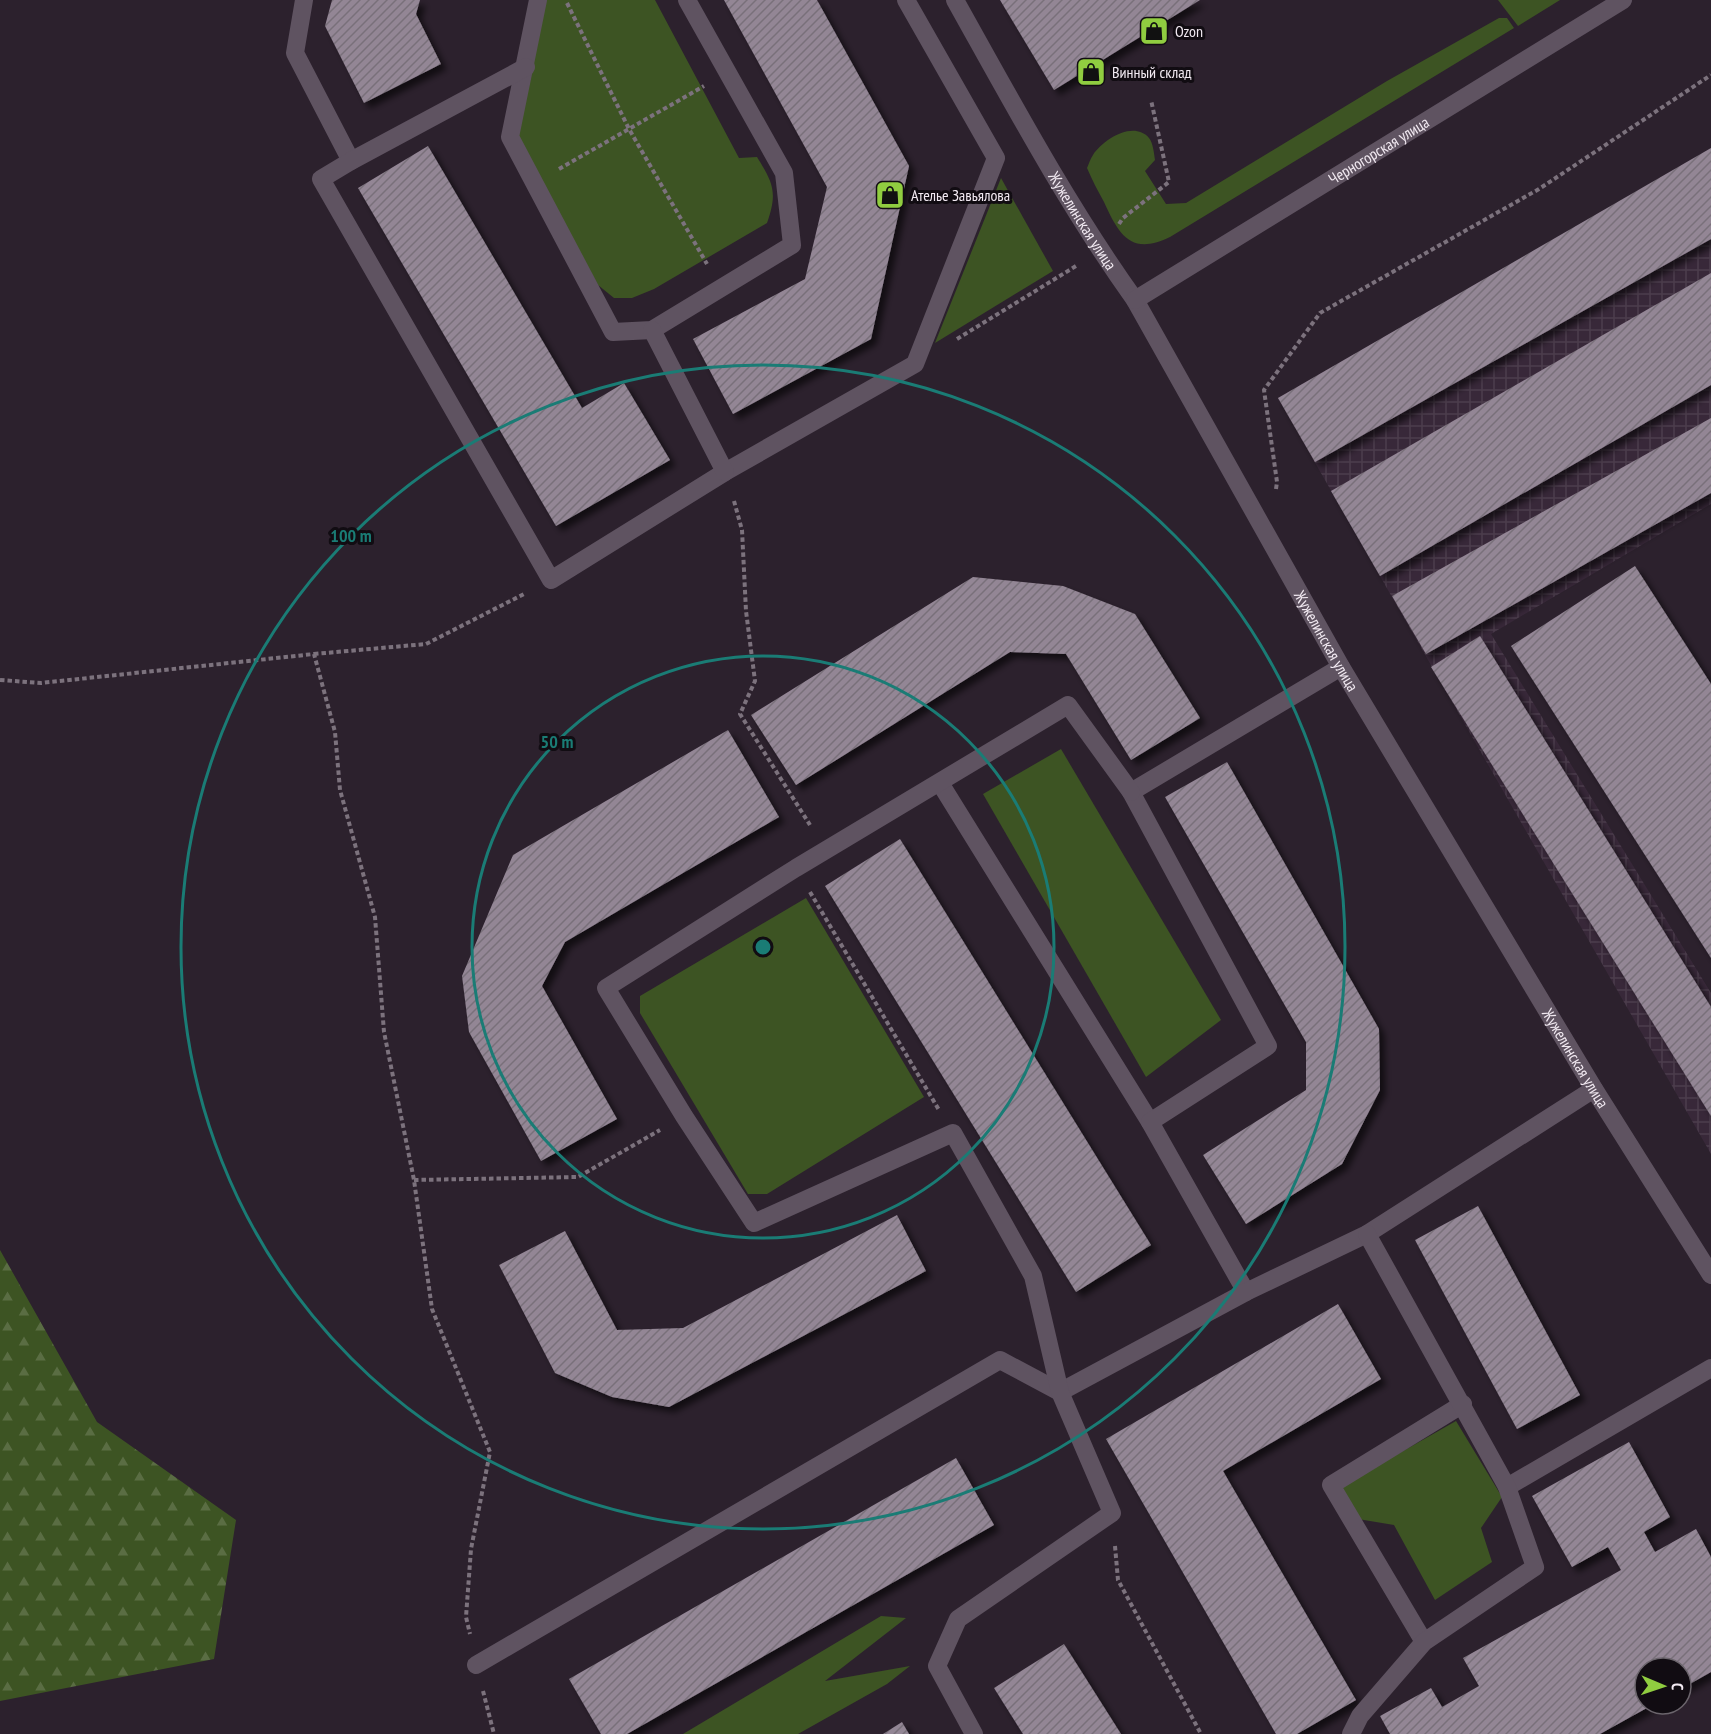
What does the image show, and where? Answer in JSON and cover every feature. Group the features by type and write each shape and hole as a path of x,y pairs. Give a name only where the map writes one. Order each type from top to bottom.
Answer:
{"street":[{"path":"304,0 295,53 351,161"},
{"path":"538,0 510,137 613,332 652,330 792,245 784,173 687,0"},
{"path":"526,67 321,179 551,580 725,472 915,364 996,158 906,0"},
{"name":"Жужелинская улица","path":"955,0 1046,162 1100,251 1135,300 1341,667 1594,1089 1711,1275"},
{"name":"Черногорская улица","path":"1135,300 1623,0"},
{"path":"652,330 725,472"},
{"path":"1131,792 1341,667"},
{"path":"974,1734 937,1666 958,1619 1112,1513 1060,1392 1033,1276 953,1133 754,1223 684,1116 606,988 796,868 1068,705 1131,792 1268,1046 1150,1122"},
{"path":"940,783 1150,1122 1246,1292"},
{"path":"1060,1392 1246,1292 1367,1234 1594,1089"},
{"path":"1352,1734 1360,1716 1424,1642 1535,1567 1507,1487 1367,1234"},
{"path":"476,1665 1000,1360 1060,1392"},
{"path":"1507,1487 1711,1368"},
{"path":"1424,1642 1331,1485 1463,1404"}],"path":[{"path":"566,0 629,129 721,288"},
{"path":"535,183 728,73"},
{"path":"1268,537 1277,482 1264,390 1320,313 1539,189 1711,75"},
{"path":"915,364 1100,251 1123,218 1168,182 1151,100"},
{"path":"725,472 742,530 746,611 755,681 740,714 826,851"},
{"path":"0,680 42,684 426,644 551,580"},
{"path":"314,654 335,732 340,790 375,917 384,1032 414,1180 432,1310 490,1452 471,1549 466,1617 494,1734"},
{"path":"796,868 953,1133"},
{"path":"414,1180 578,1177 684,1116"},
{"path":"1112,1513 1118,1580 1201,1734"}],"shaded area":[{"path":"1711,149 1711,504 1491,634 1711,993 1711,1154 1278,398"}],"green space":[{"path":"543,0 655,0 739,158 757,157 767,174 773,195 767,223 654,289 632,298 614,298 598,285 517,138"},
{"path":"1498,0 1560,0 1518,26"},
{"path":"1499,18 1507,18 1514,28 1170,237 1157,242 1136,243 1121,233 1087,168 1098,149 1111,138 1127,132 1142,133 1150,140 1155,160 1145,171 1166,204 1186,203 1387,81"},
{"path":"1001,178 1053,271 935,343"},
{"path":"1061,749 1221,1020 1146,1077 983,794"},
{"path":"806,898 924,1097 767,1194 748,1194 640,1013 640,996"},
{"path":"0,1250 97,1422 236,1520 214,1659 0,1701"},
{"path":"1456,1421 1502,1497 1481,1528 1492,1562 1435,1600 1394,1525 1358,1519 1338,1488"},
{"path":"881,1616 906,1618 825,1681 910,1666 887,1684 798,1734 683,1734"}],"building":[{"path":"332,0 420,0 416,14 441,64 364,103 325,26"},
{"path":"724,0 817,0 909,166 871,339 733,414 693,339 805,279 827,187"},
{"path":"1000,0 1200,0 1054,90"},
{"path":"428,146 582,408 624,383 670,460 556,526 358,188"},
{"path":"1711,148 1711,239 1315,462 1278,398"},
{"path":"1711,273 1711,385 1380,576 1331,491"},
{"path":"1711,418 1711,493 1426,654 1392,596"},
{"path":"1635,566 1711,684 1711,958 1511,646"},
{"path":"973,577 1063,586 1135,614 1200,718 1131,760 1066,654 1010,652 796,785 751,715"},
{"path":"1480,636 1711,1007 1711,1116 1431,667"},
{"path":"728,730 779,817 565,942 542,986 617,1119 541,1161 469,1032 462,976 513,855"},
{"path":"1227,762 1379,1029 1380,1090 1342,1164 1246,1224 1203,1155 1306,1090 1306,1042 1165,797"},
{"path":"900,839 1151,1245 1076,1292 825,886"},
{"path":"1478,1206 1580,1395 1517,1429 1415,1240"},
{"path":"897,1215 926,1271 669,1407 612,1397 555,1373 499,1265 565,1231 617,1330 683,1328"},
{"path":"1338,1304 1381,1379 1223,1471 1356,1700 1297,1734 1276,1734 1106,1439"},
{"path":"1629,1442 1670,1517 1644,1532 1655,1552 1696,1529 1711,1557 1711,1672 1693,1682 1693,1656 1633,1656 1633,1716 1600,1734 1390,1734 1380,1716 1431,1688 1442,1707 1479,1686 1463,1658 1621,1570 1608,1547 1572,1567 1532,1496"},
{"path":"956,1458 994,1525 627,1734 601,1734 569,1679"},
{"path":"1064,1644 1121,1734 1023,1734 994,1688"},
{"path":"902,1722 909,1734 883,1734"}],"place":[{"name":"Ozon","path":"1154,31"},
{"name":"Винный склад","path":"1091,72"},
{"name":"Ателье Завьялова","path":"890,195"}]}
